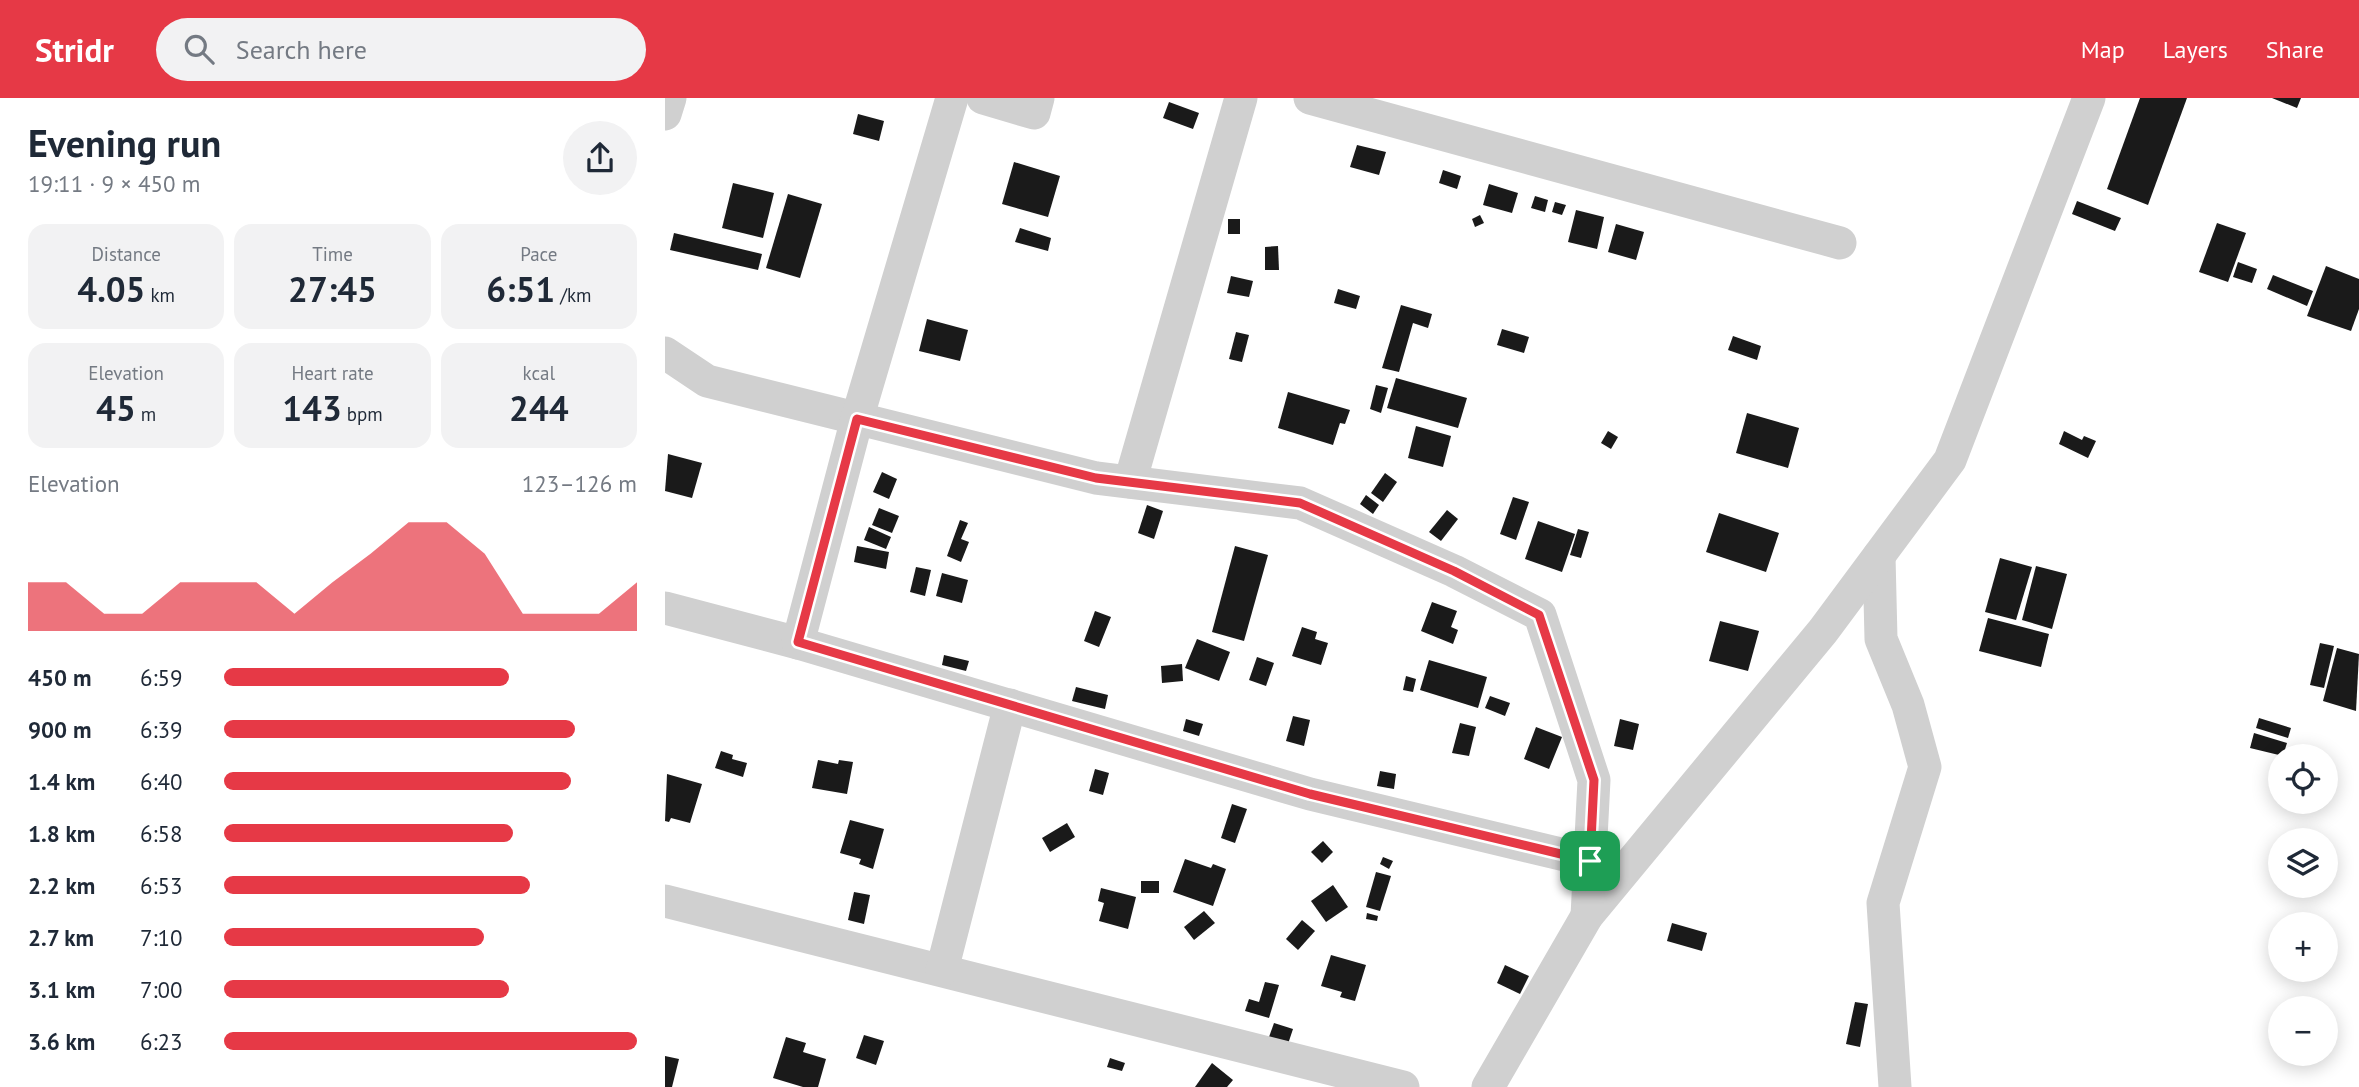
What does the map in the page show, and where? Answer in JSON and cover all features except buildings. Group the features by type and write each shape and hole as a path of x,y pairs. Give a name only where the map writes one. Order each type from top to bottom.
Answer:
{"street":[{"path":"665,114 670,98"},
{"path":"798,642 857,419 952,98"},
{"path":"982,98 1034,113 1038,98"},
{"path":"1130,482 1241,98"},
{"path":"1310,98 1840,243"},
{"path":"1488,1087 1587,916 1823,631 1951,460 2089,98"},
{"path":"665,353 707,382 1096,478 1300,503 1454,571 1539,615 1594,780 1587,916"},
{"path":"1879,556 1881,639 1908,705 1925,767 1883,903 1895,1087"},
{"path":"665,608 798,642 1310,794 1590,861"},
{"path":"942,970 1010,705"},
{"path":"665,901 1387,1085"}],"route":[{"path":"857,419 1096,478 1300,503 1454,571 1539,615 1594,780 1590,861 1310,794 798,642 857,419"}]}
